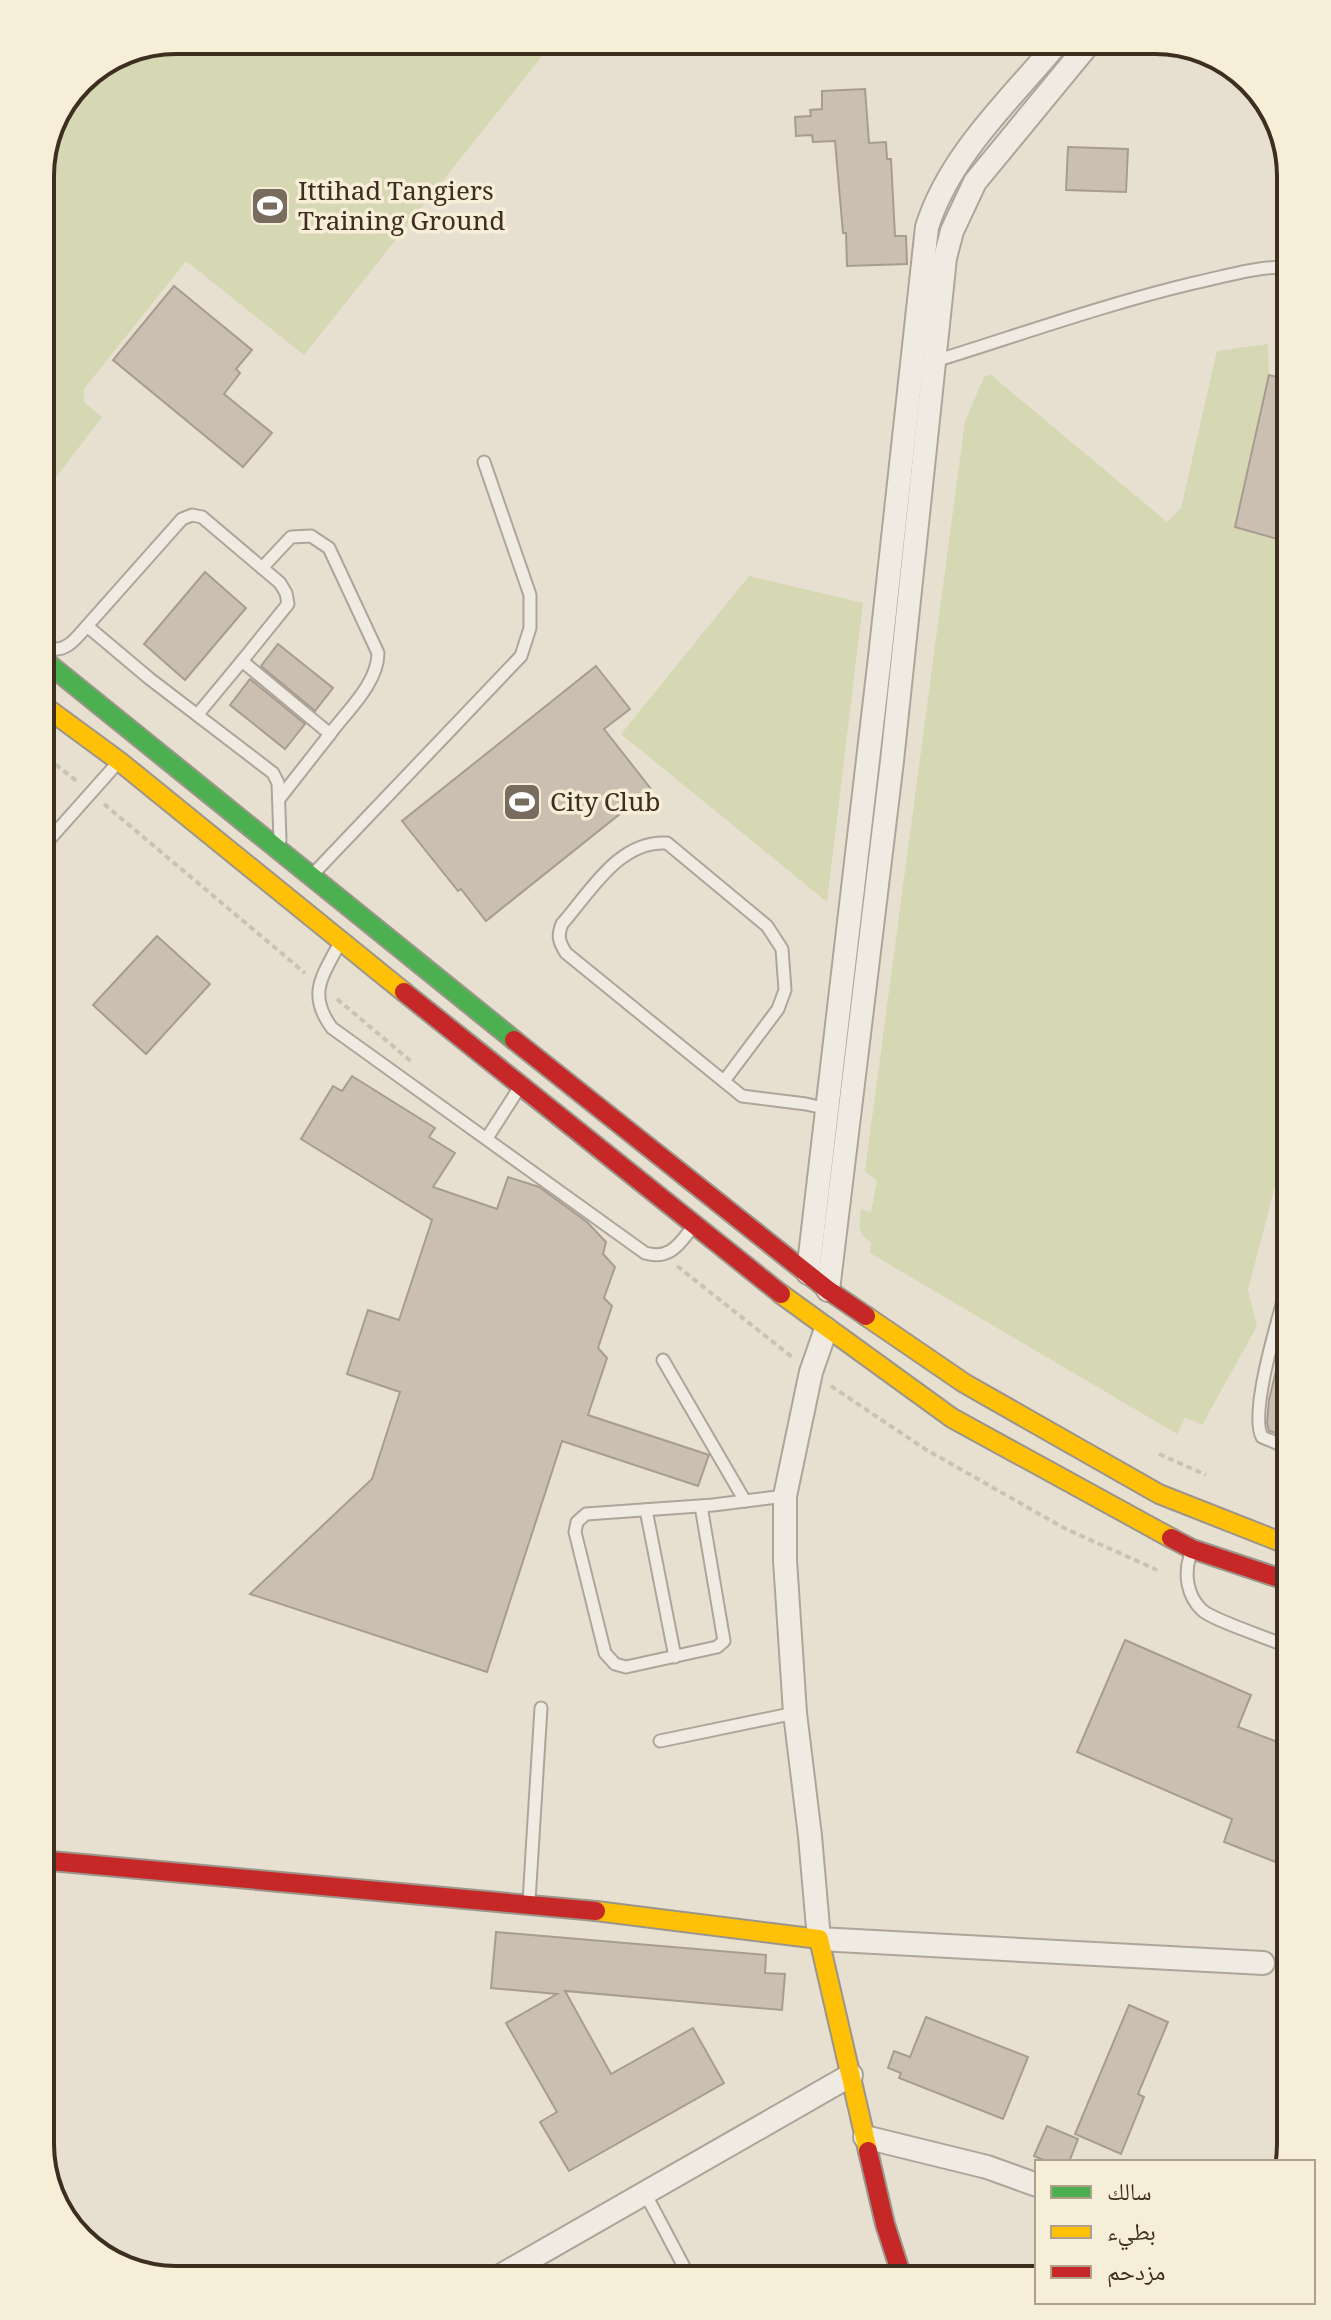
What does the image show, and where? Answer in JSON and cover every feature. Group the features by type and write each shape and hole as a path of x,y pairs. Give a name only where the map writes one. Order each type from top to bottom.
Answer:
{"main road":[{"path":"54,668 828,1290 964,1383 1159,1494 1277,1540"},
{"path":"54,713 119,761 693,1226 826,1329 952,1418 1192,1549 1277,1577"},
{"path":"54,1861 722,1924 819,1939 885,2224 898,2266"}],"street":[{"path":"808,1273 927,227 933,206 953,169 1048,54"},
{"path":"828,1290 892,761 945,258 962,206 984,171 1080,54"},
{"path":"826,1329 811,1372 785,1496 785,1560 795,1713 819,1939 1263,1963"},
{"path":"517,2266 851,2075"},
{"path":"865,2137 987,2167 1035,2184"}],"lane":[{"path":"935,361 1128,299 1277,266"},
{"path":"310,877 521,656 530,628 530,595 484,462"},
{"path":"54,648 70,645 182,519 192,515 202,517 280,583 288,604 198,714"},
{"path":"262,568 291,537 311,536 329,548 378,653 378,664 370,680 279,799"},
{"path":"87,626 150,679 273,773 278,783 280,853"},
{"path":"242,661 330,734"},
{"path":"54,834 119,761"},
{"path":"724,1081 778,1009 785,990 782,949 767,926 667,843 634,847 621,857 562,924 559,942 566,953 742,1096 828,1109"},
{"path":"340,942 319,984 318,1003 332,1028 645,1253 663,1255 672,1251 693,1226"},
{"path":"487,1138 520,1086"},
{"path":"1277,1327 1257,1423 1262,1437 1277,1443"},
{"path":"663,1360 745,1501"},
{"path":"701,1506 724,1641 717,1647 675,1657 626,1667 615,1664 605,1653 575,1532 577,1522 586,1514 785,1496"},
{"path":"646,1510 675,1657"},
{"path":"1192,1549 1186,1568 1187,1583 1203,1611 1277,1642"},
{"path":"529,1905 541,1708"},
{"path":"660,1741 795,1713"},
{"path":"645,2193 684,2266"}],"path":[{"path":"1147,1449 1219,1481"}],"green space":[{"name":"Ittihad Tangiers Training Ground","path":"176,54 544,54 304,355 186,261 84,389 84,402 102,417 54,480 56,152 63,129 75,108 108,75 129,63 152,56"},
{"path":"1268,344 1269,375 1236,527 1277,539 1277,1179 1248,1290 1257,1326 1202,1425 1185,1417 1177,1434 870,1253 871,1242 861,1232 860,1219 861,1209 871,1212 877,1181 865,1171 965,421 984,377 990,374 1167,522 1181,508 1217,351"},
{"path":"749,576 863,603 827,902 621,734"}],"building":[{"path":"865,89 869,143 886,142 887,159 891,159 895,236 906,236 907,264 847,266 835,141 813,142 812,135 796,136 795,117 811,116 810,110 822,109 822,91"},
{"path":"1068,147 1128,149 1126,192 1066,190"},
{"path":"174,286 252,350 236,369 240,373 224,394 272,433 243,467 113,360"},
{"path":"1269,375 1277,377 1277,539 1235,527"},
{"path":"205,572 246,608 185,680 144,644"},
{"path":"278,644 333,688 315,711 261,666"},
{"path":"596,666 630,709 604,729 651,789 486,921 402,821"},
{"path":"250,679 305,724 285,749 230,705"},
{"path":"157,936 210,984 146,1054 93,1005"},
{"path":"352,1076 435,1128 429,1137 455,1153 433,1187 497,1209 508,1177 539,1187 587,1222 606,1242 603,1254 615,1267 604,1298 612,1306 598,1348 607,1358 588,1415 709,1455 698,1486 562,1441 487,1672 250,1594 372,1479 400,1392 347,1374 368,1310 399,1320 432,1220 301,1139 333,1086 342,1091"},
{"path":"1277,1366 1277,1433 1269,1431 1267,1423"},
{"path":"1125,1640 1251,1695 1238,1727 1277,1742 1277,1863 1224,1842 1232,1819 1077,1752"},
{"path":"496,1932 766,1955 765,1973 785,1974 782,2010 565,1991 611,2074 693,2028 724,2083 569,2171 540,2122 557,2112 506,2023 557,1994 491,1988"},
{"path":"1129,2005 1168,2022 1138,2094 1144,2097 1121,2154 1075,2134"},
{"path":"926,2017 1028,2057 1003,2119 899,2078 901,2073 888,2068 894,2051 910,2057"},
{"path":"1047,2126 1078,2139 1070,2160 1043,2160 1034,2156"}],"traffic: fast":[{"path":"54,668 514,1040"}],"traffic: slow":[{"path":"54,713 119,761 404,992"},
{"path":"781,1294 952,1418 1171,1538"},
{"path":"866,1316 964,1383 1159,1494 1277,1540"},
{"path":"596,1911 819,1939 868,2151"}],"traffic: jam":[{"path":"404,992 781,1294"},
{"path":"514,1040 828,1290 866,1316"},
{"path":"1171,1538 1192,1549 1277,1577"},
{"path":"54,1861 596,1911"},
{"path":"868,2151 898,2266"}],"place":[{"name":"Ittihad Tangiers Training Ground","path":"270,206"},
{"name":"City Club","path":"522,802"}]}
